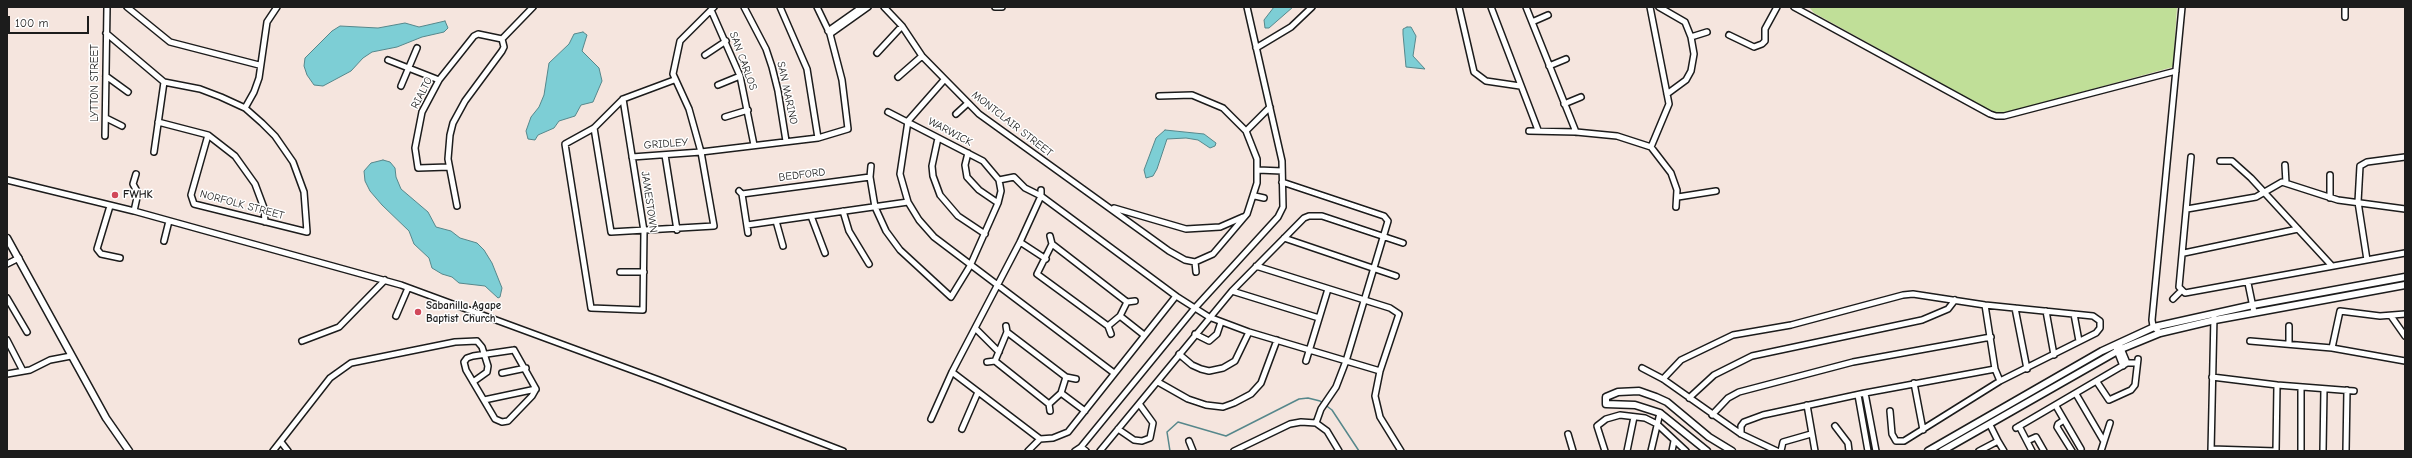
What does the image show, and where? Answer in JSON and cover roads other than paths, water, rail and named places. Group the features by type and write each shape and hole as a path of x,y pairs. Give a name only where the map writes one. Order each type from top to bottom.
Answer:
{"street":[{"name":"LYTTON STREET","path":"105,136 106,7"},
{"path":"127,7 170,42 259,65"},
{"path":"106,33 164,82 200,89 245,108 254,92 259,78 259,65 267,22 277,7"},
{"path":"457,206 449,167 449,140 453,123 465,101 502,51 504,47 502,39 533,7"},
{"name":"SAN MARINO","path":"744,7 766,49 772,67 778,91 786,141"},
{"path":"780,7 807,69 818,138"},
{"path":"817,7 829,32"},
{"path":"829,32 862,7"},
{"path":"829,32 868,7"},
{"name":"MONTCLAIR STREET","path":"884,7 902,26 922,56 968,104 1031,153 1110,206 1173,254 1185,260 1195,262"},
{"path":"995,7 1002,7"},
{"path":"1075,451 1081,447 1194,309 1278,217 1283,207 1282,171 1270,107 1248,7"},
{"path":"1256,48 1291,27 1312,7"},
{"path":"1459,7 1474,72 1486,81 1520,86"},
{"path":"1491,7 1538,130"},
{"path":"1526,7 1576,132"},
{"path":"1650,7 1669,104 1651,147"},
{"path":"1659,7 1685,22 1691,37 1694,54 1691,70 1686,80 1667,94"},
{"path":"1729,35 1754,47 1762,44 1765,41 1765,29 1777,7"},
{"path":"1794,7 1996,116 2004,116 2176,71"},
{"path":"2160,333 2154,327 2152,320 2182,7"},
{"path":"2345,7 2345,17"},
{"path":"674,80 622,99 594,128 611,232 677,230 714,226 701,152 688,109 674,80 673,74 680,41 712,8"},
{"name":"SAN CARLOS","path":"712,8 740,76 754,145"},
{"path":"1532,22 1548,15"},
{"path":"877,53 902,26"},
{"name":"GRIDLEY","path":"632,157 701,152 818,138 848,129 842,80 829,32"},
{"path":"1691,37 1707,32"},
{"name":"RIALTO","path":"449,167 422,170 418,168 416,163 416,135 422,112 439,80 474,36 478,34 502,39"},
{"path":"705,55 726,41"},
{"path":"401,86 417,48"},
{"path":"898,77 922,56"},
{"path":"1549,66 1566,59"},
{"path":"388,60 439,80"},
{"path":"106,76 128,92"},
{"path":"718,86 740,76"},
{"path":"944,80 908,121 900,174 908,202 919,220 934,237 970,266 1114,373"},
{"path":"154,152 164,82"},
{"path":"1160,96 1181,94 1208,100 1232,114 1246,131 1254,150 1258,170 1255,196 1247,214 1214,254 1195,262 1196,272"},
{"path":"1564,104 1581,97"},
{"name":"JAMESTOWN","path":"594,128 565,144 591,308 643,310 644,231 622,99"},
{"path":"956,114 968,104"},
{"path":"1246,131 1270,107"},
{"name":"NORFOLK STREET","path":"208,135 192,200 194,204 306,232 304,192 293,162 275,136 245,108"},
{"path":"725,117 748,110"},
{"name":"WARWICK","path":"888,112 983,161 998,179"},
{"path":"106,118 122,126"},
{"path":"158,122 208,135 234,156 244,168 259,195 264,208 265,222"},
{"path":"1529,131 1576,132 1617,136 1651,147 1667,165 1678,197 1676,207"},
{"path":"938,138 932,166 933,176 940,195 958,216 985,234"},
{"path":"968,153 966,165 967,177 979,190 998,203"},
{"path":"665,155 677,230"},
{"path":"2367,260 2358,202 2359,170 2363,163 2405,157"},
{"path":"2181,291 2179,287 2184,253 2191,158"},
{"path":"2220,161 2232,161 2237,164 2265,192 2332,266"},
{"path":"2285,165 2286,183"},
{"path":"871,166 870,177 875,207 886,231 900,250 947,295 951,297 970,266 998,203 1001,191 998,179 1014,177 1025,188 1041,196 1194,309 1209,317 1249,332 1380,371"},
{"path":"1258,170 1282,171"},
{"path":"134,211 138,193 133,184 136,174"},
{"path":"2330,175 2330,198"},
{"name":"BEDFORD","path":"747,225 740,192 870,177"},
{"path":"7,180 134,211 385,280 659,380 843,451"},
{"path":"1282,182 1384,216 1388,221 1372,269 1346,360 1336,387 1321,409 1316,423"},
{"path":"2187,209 2256,197 2277,184 2286,183 2330,198 2405,209"},
{"path":"931,418 952,372 976,329 1020,242 1041,196 1041,190"},
{"path":"1678,197 1716,191"},
{"path":"1255,196 1264,198"},
{"path":"748,233 747,225 908,202"},
{"path":"110,206 97,250 101,254 120,258"},
{"name":"MONTCLAIR STREET","path":"1110,206 1186,229 1228,225 1247,214"},
{"path":"843,211 849,231 869,264"},
{"path":"811,216 825,254"},
{"path":"1100,451 1140,405 1209,317 1299,221 1309,216 1322,216 1403,243"},
{"path":"164,241 169,221"},
{"path":"776,221 783,246"},
{"path":"2184,253 2298,229"},
{"path":"1050,236 1052,244 1046,259 1034,274 1108,326 1111,334"},
{"path":"7,238 106,418 129,451"},
{"path":"1284,238 1396,276"},
{"path":"1020,242 1046,259"},
{"path":"1052,244 1127,302 1135,301"},
{"path":"2181,291 2185,293 2248,283 2405,253"},
{"path":"7,264 19,258"},
{"path":"1256,266 1390,308 1399,314 1380,371 1375,404 1380,417 1401,451"},
{"path":"620,272 644,272"},
{"path":"1942,451 1990,425 2118,347 2253,305 2405,277"},
{"path":"302,341 339,327 385,280"},
{"path":"2248,283 2254,312"},
{"path":"1928,451 2154,327 2254,312 2405,285"},
{"path":"396,316 408,288"},
{"path":"1306,361 1328,289"},
{"path":"1232,291 1319,318"},
{"path":"2173,299 2181,291"},
{"path":"1663,380 1682,360 1733,335 1791,325 1903,295 1913,294 1985,305 2074,314 2096,317 2100,321 2100,328 2096,333 2027,369 2000,381 1904,441 1896,440 1892,434 1890,411"},
{"path":"1030,450 1040,439 1063,435 1085,411 1176,296"},
{"path":"7,298 27,332"},
{"path":"1690,398 1714,375 1752,356 1922,320 1948,309 1955,300"},
{"path":"1108,326 1120,316 1127,302"},
{"path":"1985,305 1995,369 2000,381"},
{"path":"2015,308 2027,369"},
{"path":"2046,311 2054,355"},
{"path":"2332,348 2340,311 2391,316 2405,314"},
{"path":"2074,314 2079,341"},
{"path":"1120,316 1144,335"},
{"path":"2391,316 2405,336"},
{"path":"2214,317 2211,450 2276,451 2277,385"},
{"path":"1196,334 1209,341 1217,334 1222,322"},
{"path":"994,361 1007,332 1006,326"},
{"path":"2289,326 2289,344"},
{"path":"976,329 999,352"},
{"path":"1007,332 1066,377 1076,379"},
{"path":"1179,354 1201,369 1209,371 1223,368 1234,361 1249,332"},
{"path":"1712,415 1728,398 1739,392 1853,362 1991,337"},
{"path":"7,340 10,351 24,371"},
{"path":"1158,382 1188,400 1206,405 1223,407 1251,394 1261,383 1277,340"},
{"path":"273,451 330,378 351,362 455,342 477,341 485,355 487,372 473,382"},
{"path":"2250,341 2332,348 2405,361"},
{"path":"2118,347 2125,365"},
{"path":"514,350 526,368 536,389 532,396 508,421 502,422 495,419 473,382 464,362 467,358 514,350"},
{"path":"7,374 42,366 50,360 71,356"},
{"path":"987,362 994,361 1049,404 1050,411"},
{"path":"2032,451 2018,427 2125,365 2138,361 2134,388 2112,401 2106,398 2097,382"},
{"path":"502,373 526,368"},
{"path":"1642,368 1663,380 1741,434 1777,451"},
{"path":"1741,434 1741,426 1744,422 1763,415 1914,383 1995,369"},
{"path":"952,372 1040,439"},
{"path":"1049,404 1061,393 1066,377"},
{"path":"2212,377 2277,385 2354,391"},
{"path":"1914,383 1923,430"},
{"path":"2301,451 2302,387"},
{"path":"2323,451 2324,388"},
{"path":"484,400 536,389"},
{"path":"2346,451 2347,390"},
{"path":"1707,451 1657,412 1635,405 1606,404 1606,397 1618,392 1638,391 1656,397 1667,402 1709,437 1732,451"},
{"path":"962,429 978,392"},
{"path":"1061,393 1085,411"},
{"path":"1865,393 1876,451"},
{"path":"2076,394 2103,440"},
{"path":"1858,395 1868,451"},
{"path":"1118,429 1134,440 1146,440 1150,438 1153,423 1140,405"},
{"path":"1807,405 1815,451"},
{"path":"2056,406 2081,449"},
{"path":"1651,422 1657,412"},
{"path":"1651,451 1657,424 1657,412"},
{"path":"1605,451 1598,426 1599,423 1615,416 1634,417 1657,424 1686,451"},
{"path":"1627,451 1634,417"},
{"path":"2064,420 2058,424 2057,428 2072,451"},
{"path":"1234,451 1290,424 1301,422 1316,423 1326,431 1339,451"},
{"path":"2101,451 2103,440 2110,423"},
{"path":"1990,425 2004,451"},
{"path":"1835,426 1848,443 1849,451"},
{"path":"1568,434 1572,451"},
{"path":"1781,451 1783,442 1789,439 1811,434"},
{"path":"2027,441 2036,436 2044,451"},
{"path":"1189,441 1193,451"},
{"path":"1672,451 1674,441"},
{"path":"1979,451 1998,441"},
{"path":"281,442 288,451"},
{"path":"1081,447 1086,451"}],"water":[{"path":"1274,7 1293,7 1269,28 1265,28 1264,20"},
{"path":"445,21 448,28 444,32 422,37 397,47 372,52 363,58 351,71 323,86 314,85 307,75 304,66 305,58 332,31 340,26 378,28 405,23 419,27"},
{"path":"1411,27 1416,36 1413,56 1425,69 1406,67 1403,29"},
{"path":"583,32 587,35 582,51 599,68 602,81 593,102 581,105 575,116 559,121 554,128 538,135 535,140 528,139 526,131 531,117 539,107 544,95 549,63 569,44 574,34"},
{"path":"1165,130 1204,134 1216,143 1215,146 1210,148 1198,140 1186,138 1167,139 1157,169 1153,176 1146,178 1144,170 1156,138"},
{"path":"383,160 390,162 395,168 396,177 401,189 428,212 436,227 451,231 460,238 477,243 484,250 492,263 502,288 500,297 498,298 485,286 459,283 452,277 442,274 432,268 429,258 414,244 409,231 382,205 370,191 365,181 364,171 371,163"}],"waterway":[{"path":"1170,451 1167,432 1178,422 1226,436 1299,399 1308,398 1320,401 1332,410 1359,451"}],"place":[{"name":"FWHK","path":"115,195"},
{"name":"Sabanilla Agape Baptist Church","path":"418,312"}]}
